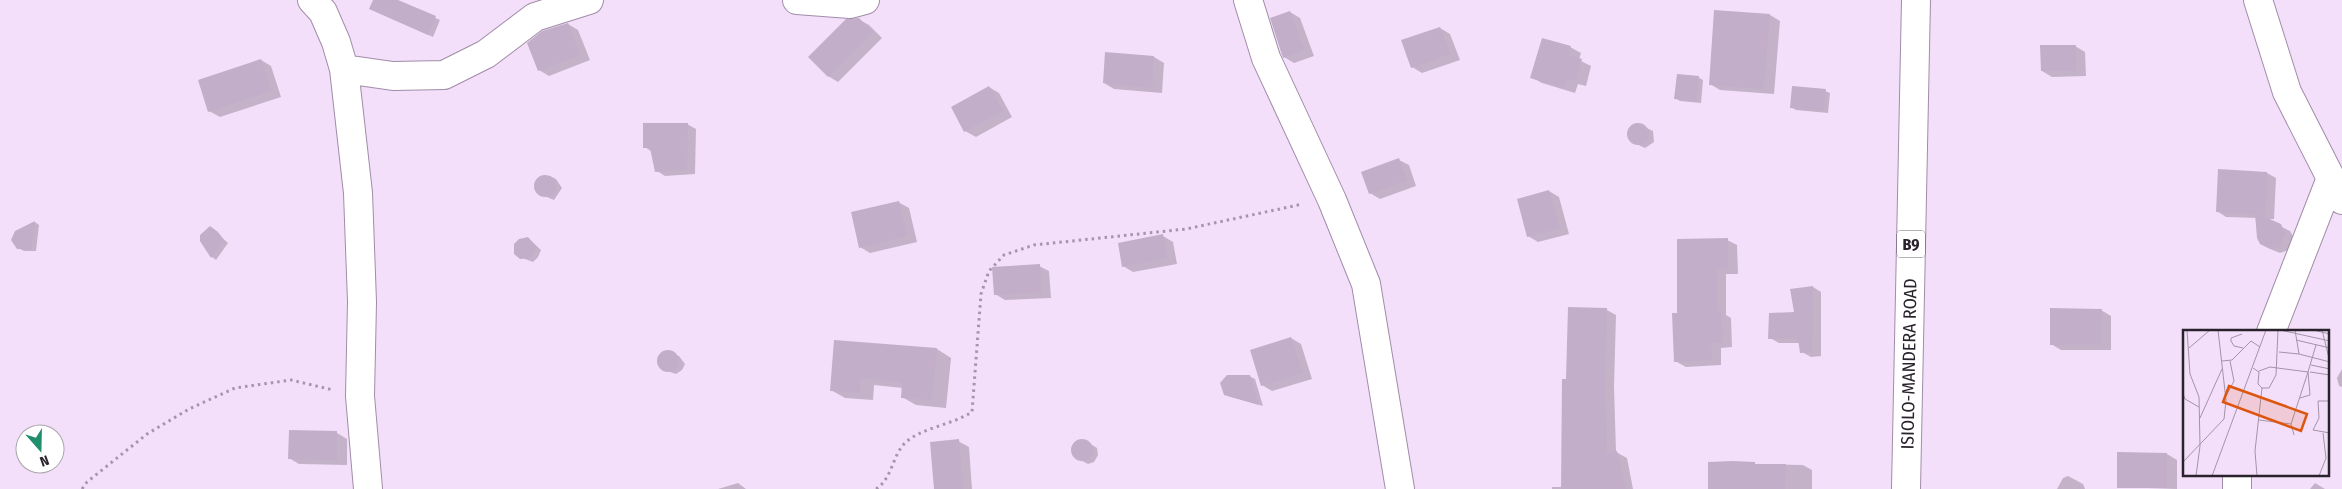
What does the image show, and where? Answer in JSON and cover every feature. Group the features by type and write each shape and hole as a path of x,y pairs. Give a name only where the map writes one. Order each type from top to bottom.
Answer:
{"main road":[{"path":"312,0 323,12 336,42 344,69 358,193 362,302 360,396 368,489"},
{"path":"344,69 393,76 444,75 486,54 535,17 589,0"},
{"path":"797,0 850,4 865,0"},
{"path":"1248,0 1266,58 1332,200 1366,284 1400,489"},
{"name":"ISIOLO-MANDERA ROAD","path":"1906,489 1916,0"},
{"path":"2258,0 2287,92 2336,189 2272,330"},
{"path":"2237,476 2238,489"}],"path":[{"path":"876,489 883,485 904,444 920,434 958,421 972,412 980,294 989,271 1004,255 1034,245 1186,229 1283,207 1332,200"},
{"path":"82,489 87,482 147,434 189,409 235,388 291,380 360,396"}],"building":[{"path":"373,0 398,0 436,16 428,35 369,9"},
{"path":"1714,10 1770,14 1764,89 1709,85"},
{"path":"1290,11 1304,50 1283,58 1270,18"},
{"path":"859,18 873,32 828,77 808,57 846,19"},
{"path":"568,23 580,55 538,71 527,43 542,31"},
{"path":"1440,27 1450,54 1411,68 1401,40"},
{"path":"1542,38 1571,46 1568,55 1582,59 1576,81 1567,79 1565,88 1530,78"},
{"path":"2040,45 2076,45 2076,71 2041,71"},
{"path":"1105,52 1154,56 1152,88 1103,83"},
{"path":"261,59 271,91 208,112 198,80"},
{"path":"1677,74 1699,76 1696,101 1674,99"},
{"path":"989,86 1003,111 964,132 951,107"},
{"path":"1792,86 1826,89 1824,111 1790,108"},
{"path":"643,123 688,123 687,170 655,172 650,148 643,148"},
{"path":"1634,123 1642,123 1649,130 1649,138 1642,145 1634,145 1627,138 1627,130"},
{"path":"1399,158 1407,180 1369,194 1361,172"},
{"path":"2218,169 2267,172 2265,215 2258,214 2281,224 2285,233 2280,246 2270,249 2260,244 2257,238 2255,214 2216,212"},
{"path":"541,175 549,175 556,182 556,190 549,197 541,197 534,190 534,182"},
{"path":"1549,190 1560,228 1527,237 1517,199"},
{"path":"899,201 907,236 859,248 851,212"},
{"path":"35,221 31,249 17,249 11,240 15,231"},
{"path":"210,226 224,240 211,258 200,241 200,235"},
{"path":"1163,234 1167,258 1122,267 1118,243"},
{"path":"528,237 537,247 530,258 520,259 514,254 514,244 519,239"},
{"path":"1728,238 1728,268 1717,269 1717,311 1721,311 1722,342 1711,343 1712,360 1674,362 1672,313 1677,313 1677,239"},
{"path":"1040,264 1041,292 994,295 992,267"},
{"path":"1813,286 1812,352 1800,353 1798,339 1768,339 1769,313 1794,312 1790,289"},
{"path":"1568,307 1607,308 1605,380 1607,453 1617,451 1626,489 1561,489 1562,379 1566,379"},
{"path":"2050,308 2102,309 2101,345 2050,345"},
{"path":"1291,337 1303,373 1261,386 1250,350"},
{"path":"834,340 937,348 932,400 901,398 902,382 861,378 859,393 830,391"},
{"path":"664,350 672,350 679,357 679,365 672,372 664,372 657,365 657,357"},
{"path":"1227,375 1250,375 1259,405 1224,395 1220,383"},
{"path":"289,430 337,431 337,460 288,459"},
{"path":"959,439 963,489 934,489 930,442"},
{"path":"1082,439 1090,442 1093,450 1090,458 1082,461 1074,458 1071,450 1074,442"},
{"path":"2117,452 2167,453 2167,488 2117,488"},
{"path":"1708,462 1755,462 1755,464 1786,464 1785,489 1708,489"}]}
